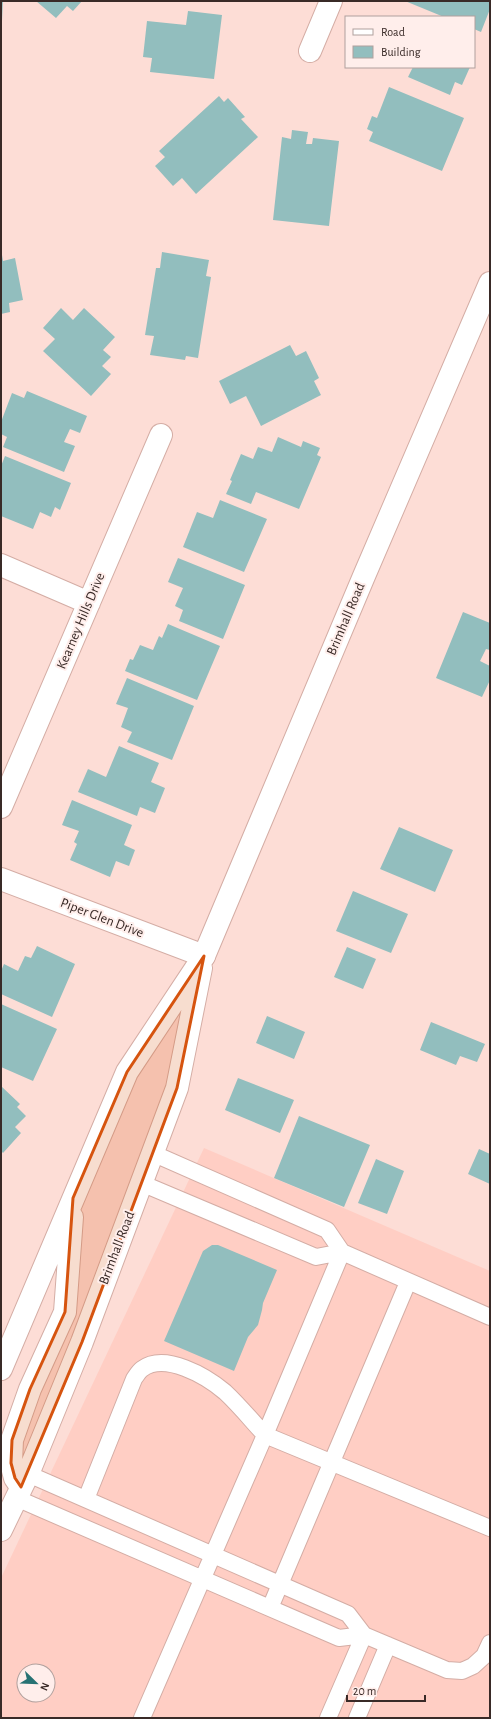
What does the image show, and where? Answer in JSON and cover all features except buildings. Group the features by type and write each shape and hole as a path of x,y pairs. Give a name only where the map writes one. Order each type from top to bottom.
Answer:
{"street":[{"path":"310,51 331,1"},
{"name":"Brimhall Road","path":"4,1356 127,1072 204,956 490,283"},
{"name":"Kearney Hills Drive","path":"1,807 161,435"},
{"path":"1,565 89,603"},
{"name":"Piper Glen Drive","path":"1,879 204,956"},
{"name":"Brimhall Road","path":"1,1530 22,1486 82,1342 177,1088 204,956"},
{"path":"22,1486 15,1478 11,1463 12,1440 30,1389 65,1312 73,1198"}],"lane":[{"path":"152,1153 327,1230 342,1252 490,1317"},
{"path":"141,1183 316,1257 342,1252"},
{"path":"142,1718 265,1435 342,1252"},
{"path":"270,1608 330,1462 408,1282"},
{"path":"86,1499 134,1379 141,1370 151,1364 163,1363 179,1366 209,1380 225,1393 265,1435 490,1528"},
{"path":"22,1486 86,1499 348,1614 364,1635"},
{"path":"22,1486 202,1579 339,1638 364,1635 447,1670 462,1671 474,1666 484,1656 490,1643"},
{"path":"328,1718 364,1635"},
{"path":"357,1718 388,1645"}],"highlighted area":[{"path":"204,956 177,1088 82,1342 21,1487 15,1478 11,1463 12,1440 30,1389 65,1312 73,1198 127,1072"}],"shaded area":[{"path":"204,1148 490,1271 490,1718 1,1718 1,1578"}]}
